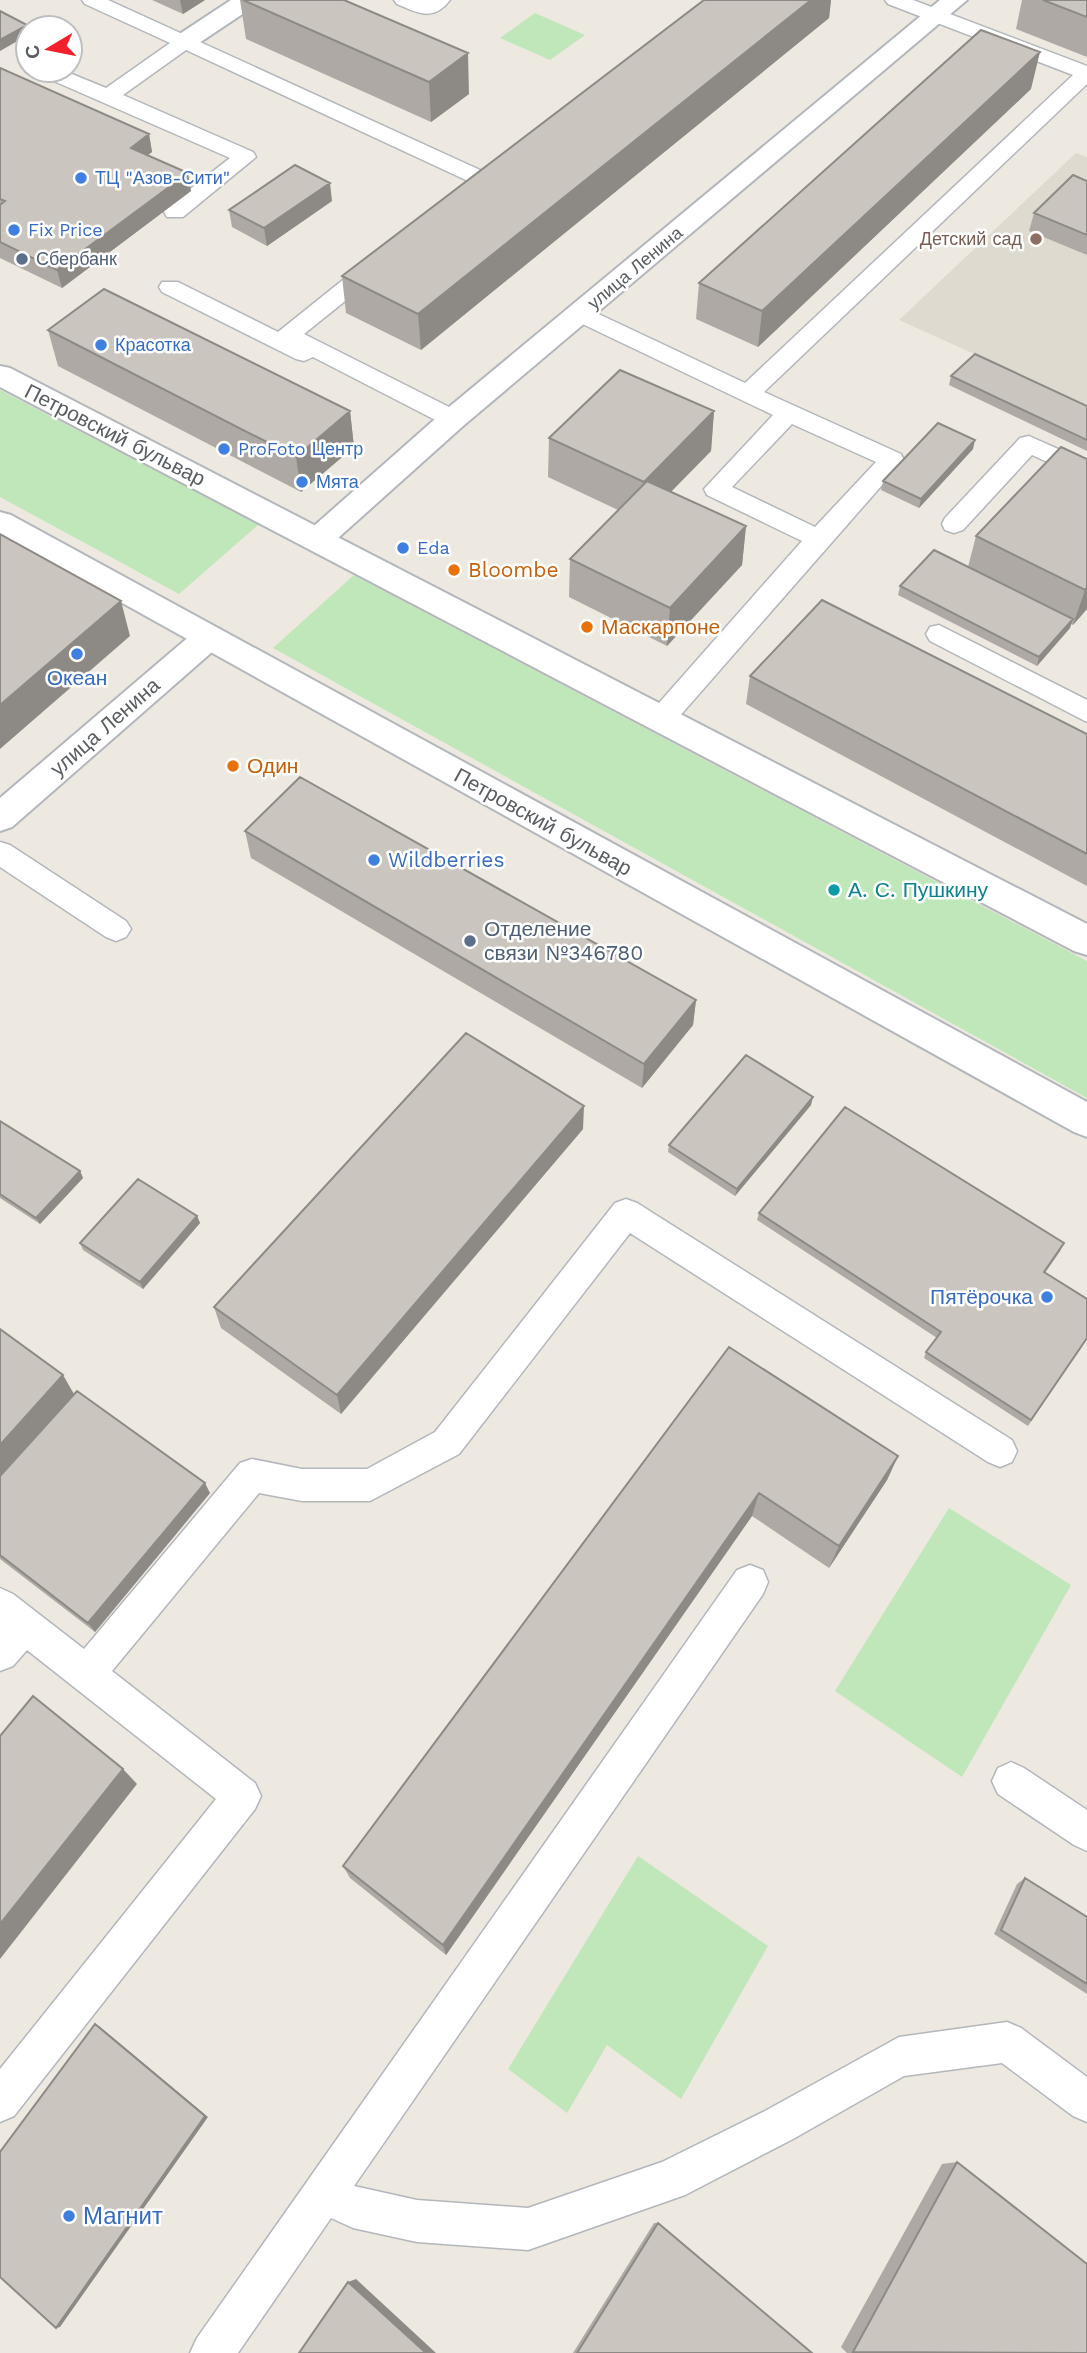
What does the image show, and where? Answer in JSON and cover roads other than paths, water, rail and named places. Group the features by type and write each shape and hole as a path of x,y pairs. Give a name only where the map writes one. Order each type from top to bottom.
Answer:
{"street":[{"path":"184,42 247,0"},
{"name":"улица Ленина","path":"317,540 450,422 946,8"},
{"name":"Петровский бульвар","path":"0,375 1087,941"},
{"name":"Петровский бульвар","path":"0,522 1087,1121"},
{"name":"улица Ленина","path":"0,818 209,637"}],"lane":[{"path":"92,0 483,180 439,214"},
{"path":"404,0 427,9 440,0"},
{"path":"748,394 1087,73 946,8 895,0"},
{"path":"108,96 184,42"},
{"path":"79,84 244,157 175,212"},
{"path":"396,249 288,335 450,422"},
{"path":"170,287 450,422"},
{"path":"580,314 788,414 892,460 818,538 661,719"},
{"path":"788,414 716,489 818,538"},
{"path":"954,524 1029,444 1087,472"},
{"path":"939,634 1087,712"},
{"path":"0,853 116,929"},
{"path":"87,1673 252,1475 303,1485 370,1485 447,1443 626,1213 1000,1451"},
{"path":"212,2353 750,1581"},
{"path":"0,1653 12,1617 242,1796 0,2102"},
{"path":"1011,1781 1087,1832"},
{"path":"323,2193 353,2207 417,2221 528,2229 670,2180 779,2124 899,2057 1007,2042 1087,2102"}],"place":[{"name":"ТЦ \"Азов-Сити\"","path":"81,178"},
{"name":"Fix Price","path":"14,230"},
{"name":"Детский сад","path":"1036,239"},
{"name":"Сбербанк","path":"22,259"},
{"name":"Красотка","path":"101,345"},
{"name":"ProFoto Центр","path":"224,449"},
{"name":"Мята","path":"302,482"},
{"name":"Eda","path":"403,548"},
{"name":"Bloombe","path":"454,570"},
{"name":"Маскарпоне","path":"587,627"},
{"name":"Океан","path":"77,654"},
{"name":"Один","path":"233,766"},
{"name":"Wildberries","path":"374,860"},
{"name":"А. С. Пушкину","path":"834,890"},
{"name":"Отделение связи №346780","path":"470,941"},
{"name":"Пятёрочка","path":"1047,1297"},
{"name":"Магнит","path":"69,2216"}]}
